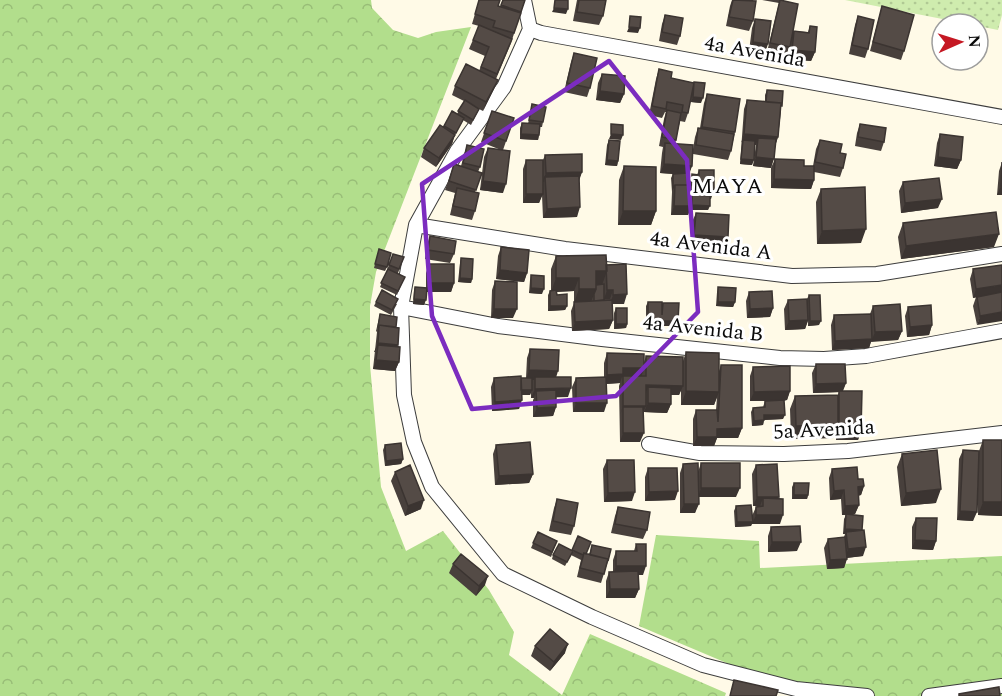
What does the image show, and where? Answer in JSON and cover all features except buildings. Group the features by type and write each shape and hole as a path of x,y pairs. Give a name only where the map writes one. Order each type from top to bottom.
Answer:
{"street":[{"path":"524,0 530,29 504,87 457,151 416,225 401,307 404,395 414,442 432,487 503,574 592,617 703,665 796,689 867,696"},
{"name":"4a Avenida","path":"530,29 541,33 1002,117"},
{"name":"4a Avenida A","path":"416,225 565,249 792,276 877,274 1002,254"},
{"name":"4a Avenida B","path":"401,307 498,326 780,358 824,359 866,356 1002,331"},
{"name":"5a Avenida","path":"649,444 700,453 784,454 848,451 1002,433"},
{"path":"929,696 1002,686"}],"highlighted area":[{"path":"609,61 687,160 698,312 616,396 472,409 432,316 422,184"}],"green space":[{"path":"0,0 371,0 372,8 393,30 418,38 436,32 471,27 376,272 370,306 370,365 381,487 406,551 443,531 489,590 514,632 509,655 562,695 590,634 726,693 725,696 0,696"},
{"path":"845,0 1002,0 1002,15 998,30 990,28 990,12 930,12 930,17"},
{"path":"656,535 759,541 760,568 1002,556 1002,696 800,696 800,694 639,626"}],"district":[{"name":"MAYA","path":"728,185"}]}
